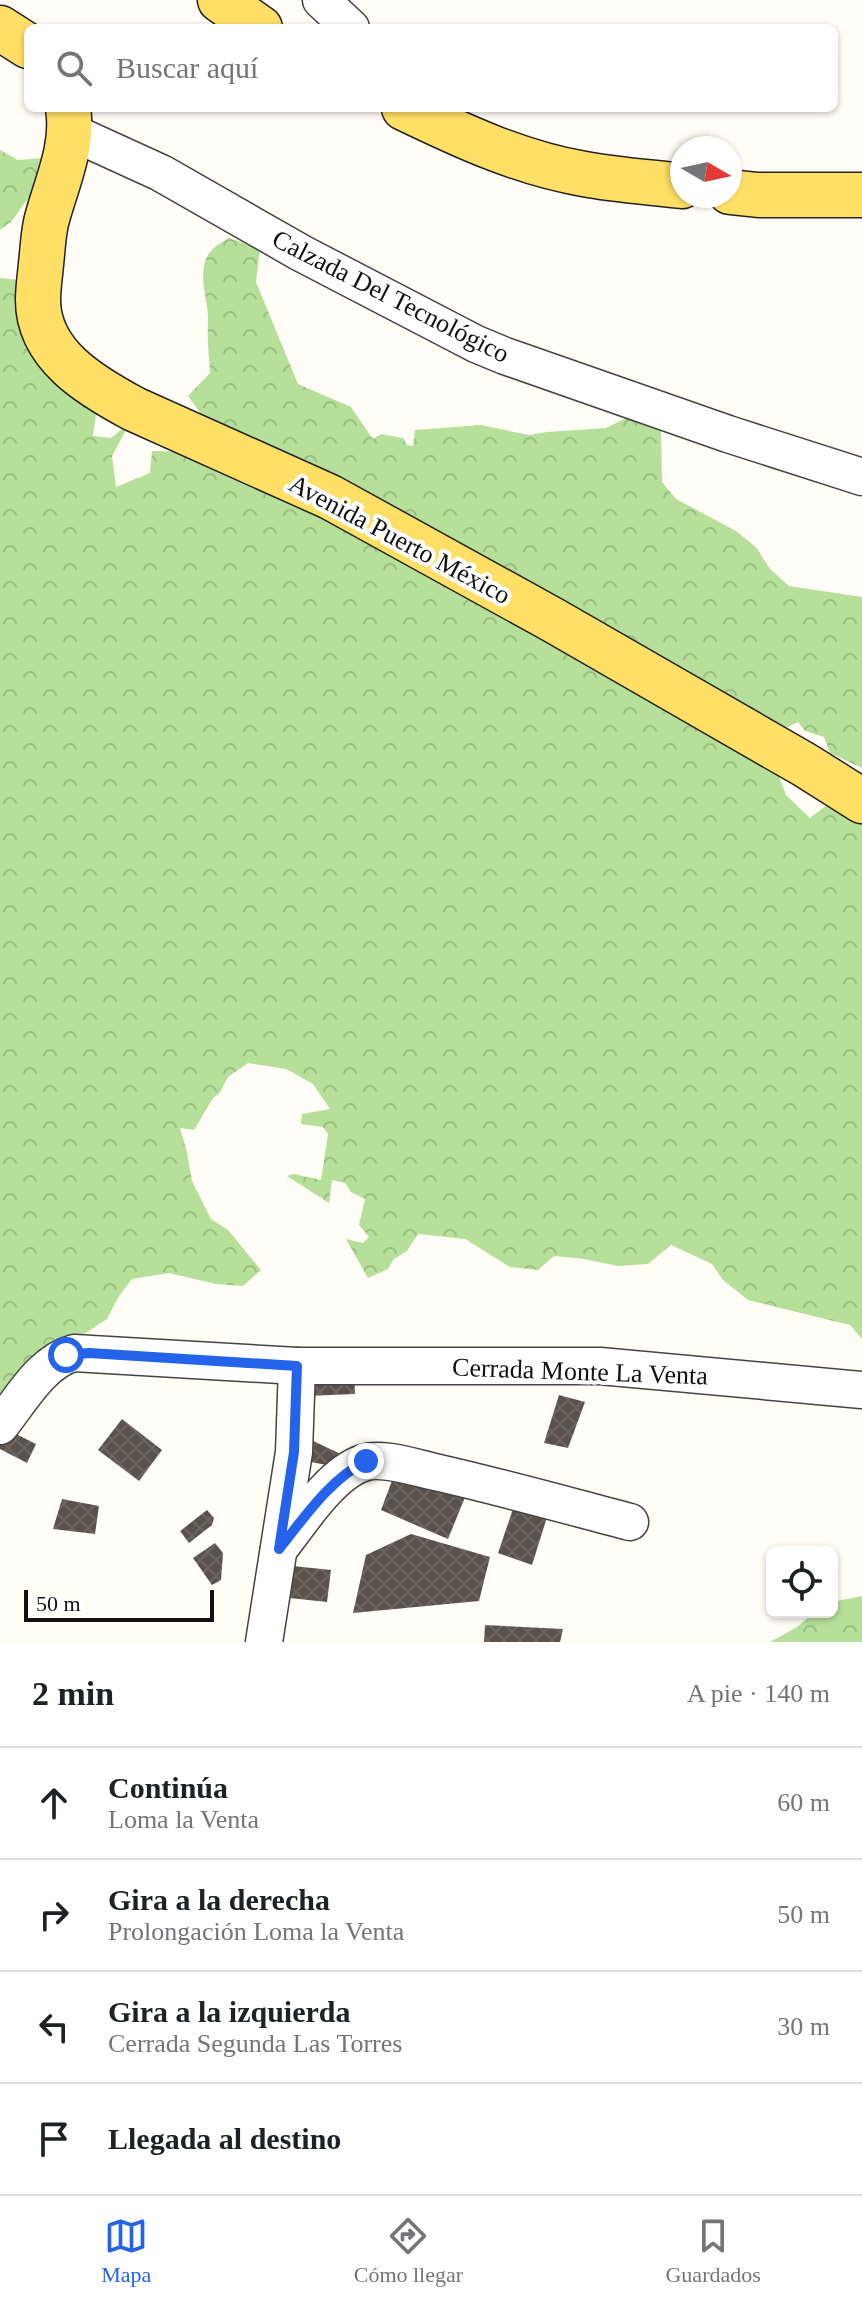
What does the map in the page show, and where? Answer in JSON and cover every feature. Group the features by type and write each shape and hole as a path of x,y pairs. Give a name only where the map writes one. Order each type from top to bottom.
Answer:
{"main road":[{"path":"220,0 254,24"},
{"path":"0,28 24,43"},
{"path":"412,112 476,142 547,165 584,174 670,185"},
{"name":"Avenida Puerto México","path":"68,119 66,158 47,219 38,303 43,329 58,355 79,376 134,409 330,497 553,620 862,801"},
{"path":"742,193 862,195"}],"street":[{"path":"321,0 347,24"},
{"path":"442,112 476,142"},
{"name":"Calzada Del Tecnológico","path":"68,119 301,253 476,344 728,434 862,477"},
{"name":"Cerrada Monte La Venta","path":"0,1426 45,1370 56,1360 74,1353 297,1366 600,1366 862,1390"},
{"path":"264,1642 294,1452 297,1366"},
{"path":"279,1549 331,1485 366,1461 391,1462 508,1489 630,1522"}],"green space":[{"path":"0,150 18,160 44,158 66,167 26,201 12,221 0,230"},
{"path":"229,238 260,249 256,282 298,384 351,407 373,439 381,434 403,438 407,445 413,446 415,430 481,425 529,435 606,428 638,412 661,429 662,482 676,499 736,531 756,547 770,569 789,586 862,597 862,768 830,753 824,737 805,731 798,722 776,733 780,779 786,795 810,818 837,797 862,816 862,1339 850,1325 748,1300 723,1280 712,1264 671,1245 648,1264 618,1266 554,1256 538,1270 510,1267 465,1239 418,1234 407,1251 394,1259 388,1269 368,1278 346,1239 363,1243 369,1237 359,1225 365,1199 351,1192 345,1183 332,1180 329,1203 287,1176 294,1174 321,1180 328,1134 323,1127 301,1124 302,1114 330,1109 313,1084 286,1069 248,1063 228,1077 194,1130 180,1128 192,1181 211,1219 228,1230 261,1270 243,1286 216,1284 169,1273 132,1279 107,1319 47,1358 0,1424 0,278 19,280 96,415 93,436 111,438 128,426 112,456 116,487 150,473 152,451 217,452 209,425 188,396 210,373 208,314 203,283 206,259 210,252"},
{"path":"862,1596 862,1642 770,1642 808,1618 838,1618 838,1601"}],"building":[{"path":"354,1367 355,1394 307,1396 307,1369"},
{"path":"559,1395 585,1402 568,1448 544,1443"},
{"path":"122,1419 162,1450 139,1481 98,1450"},
{"path":"4,1428 36,1444 27,1463 0,1449 0,1436"},
{"path":"309,1439 345,1456 338,1467 305,1461"},
{"path":"396,1470 468,1490 448,1539 381,1510"},
{"path":"62,1499 99,1506 95,1534 53,1529"},
{"path":"515,1503 548,1514 532,1565 498,1553"},
{"path":"207,1510 214,1518 212,1525 189,1543 180,1531"},
{"path":"411,1534 490,1557 479,1601 353,1613 366,1555"},
{"path":"215,1543 223,1553 221,1580 212,1585 193,1558"},
{"path":"283,1565 331,1570 327,1602 280,1597"},
{"path":"485,1625 563,1629 560,1642 484,1642"}],"route":[{"path":"66,1355 89,1353 297,1366 294,1452 279,1549 331,1485 366,1461"}]}
